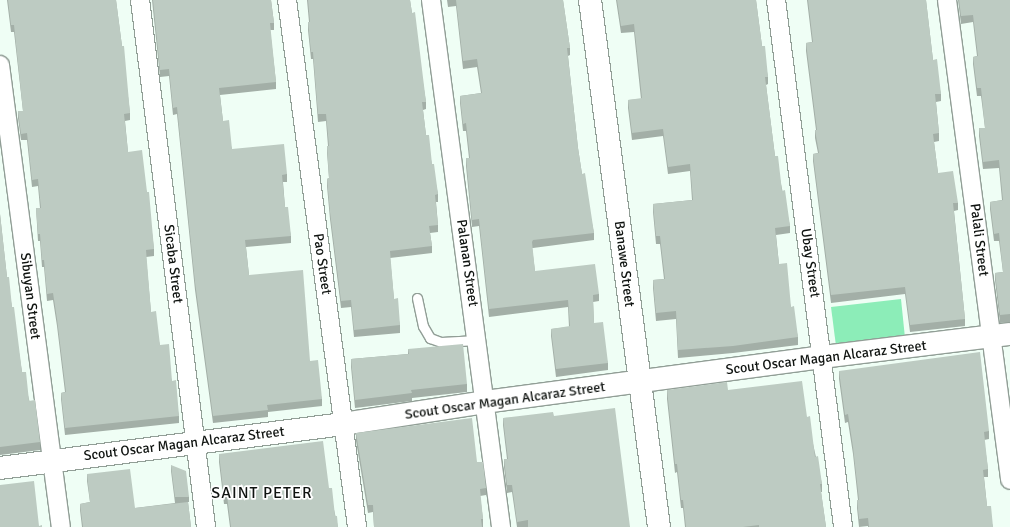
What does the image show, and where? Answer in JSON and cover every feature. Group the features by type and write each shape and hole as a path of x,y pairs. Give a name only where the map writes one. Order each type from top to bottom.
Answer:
{"street":[{"name":"Sicaba Street","path":"140,0 206,527"},
{"name":"Pao Street","path":"287,0 357,527"},
{"name":"Palanan Street","path":"431,0 501,527"},
{"name":"Banawe Street","path":"590,0 659,527"},
{"name":"Ubay Street","path":"776,0 844,527"},
{"name":"Palali Street","path":"947,0 1000,335 1010,480"},
{"name":"Sibuyan Street","path":"0,65 61,527"},
{"name":"Scout Oscar Magan Alcaraz Street","path":"0,468 52,460 343,424 485,402 639,383 822,357 1000,335"}],"lane":[{"path":"417,298 423,326 430,338 441,342 477,340"}],"green space":[{"path":"901,299 905,338 836,346 831,307"}],"building":[{"path":"8,0 116,0 122,46 124,46 130,113 124,114 128,152 142,150 147,192 149,192 154,249 146,250 151,312 156,311 160,345 169,344 172,381 176,380 179,416 65,428 61,393 66,392 57,319 53,293 47,294 44,260 42,260 40,234 38,234 36,208 41,208 38,179 32,180 27,133 21,134 18,111 23,111 14,25 11,25"},
{"path":"153,0 271,0 274,23 270,23 276,82 219,88 223,121 229,120 232,149 284,144 287,174 282,175 285,207 288,207 291,236 245,240 249,275 303,270 310,361 318,360 322,399 267,405 268,410 213,416 195,282 177,107 173,108 169,69 160,70"},
{"path":"308,0 410,0 412,13 415,12 426,102 422,102 426,135 429,135 432,164 434,164 438,194 435,195 438,225 429,226 432,246 390,251 394,299 398,298 400,325 354,330 351,300 341,301 327,179 329,178 327,146 329,146 326,114 318,114 313,52 311,52 308,22 310,22"},
{"path":"456,0 563,0 570,48 567,48 578,148 582,174 585,173 594,233 533,240 535,271 595,264 599,294 593,295 594,323 603,322 608,363 556,369 551,329 570,326 568,300 489,309 479,219 472,220 466,158 470,158 466,123 463,124 460,96 482,93 477,59 463,61"},
{"path":"617,0 756,0 762,46 765,46 768,77 765,77 775,156 778,156 782,191 785,190 790,226 775,228 779,264 787,263 791,307 794,306 798,337 733,346 678,350 676,311 656,313 653,280 665,279 660,236 656,236 653,204 693,200 690,164 668,167 663,129 632,133 628,100 642,98 634,24 621,26"},
{"path":"808,0 926,0 933,60 937,59 941,94 935,94 939,133 933,134 938,173 953,171 958,203 953,203 965,319 910,325 905,287 831,295 813,154 819,153 815,130 817,130 806,43 813,42"},
{"path":"959,0 1010,0 1010,314 1000,315 995,273 1003,272 999,233 994,234 990,202 1003,200 999,160 983,162 979,128 985,128 981,88 977,88 973,57 978,56 973,15 961,16"},
{"path":"0,214 7,277 9,277 12,307 14,307 22,372 26,372 29,401 35,400 40,442 0,447"},
{"path":"463,344 467,384 411,390 412,393 355,400 351,359 409,354 408,349"},
{"path":"980,352 989,431 984,432 988,469 983,470 987,506 991,506 993,527 869,527 868,518 859,519 857,500 859,500 853,447 848,414 845,415 839,371"},
{"path":"802,381 807,417 810,416 815,457 818,456 826,527 759,527 759,525 743,527 686,527 677,464 675,464 667,390 727,382 728,390"},
{"path":"615,408 630,527 528,527 528,520 517,522 512,485 507,485 504,459 508,459 503,418 553,412 554,416"},
{"path":"472,418 477,462 483,462 486,488 480,489 483,519 481,519 482,527 374,527 373,505 368,505 356,433"},
{"path":"323,441 329,488 332,488 335,516 337,516 338,527 231,527 227,496 224,497 219,454"},
{"path":"171,465 186,471 189,497 175,497"},
{"path":"130,469 135,508 188,502 191,527 83,527 80,504 90,502 87,474"},
{"path":"34,481 39,526 42,525 42,527 0,527 0,485"}],"district":[{"name":"SAINT PETER","path":"262,493"}]}
